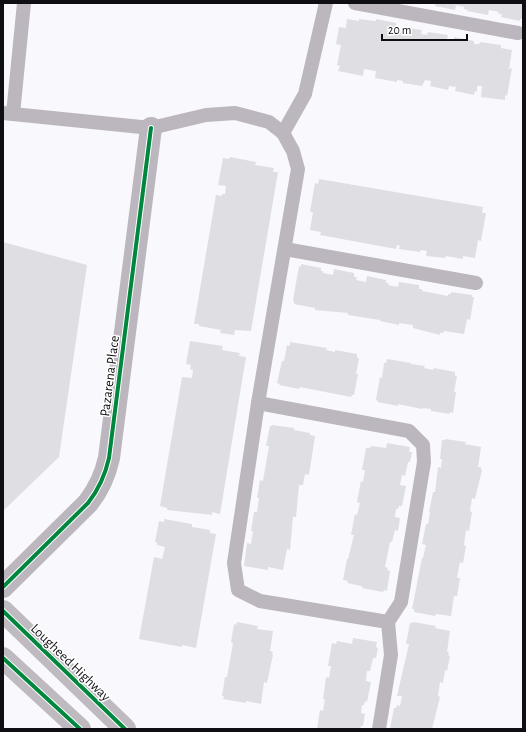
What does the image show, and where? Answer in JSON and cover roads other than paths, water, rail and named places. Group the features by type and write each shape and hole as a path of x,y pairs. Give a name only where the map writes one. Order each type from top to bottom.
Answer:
{"main road":[{"name":"Lougheed Highway","path":"3,611 124,729"},
{"path":"3,658 80,729"}],"street":[{"name":"Pazarena Place","path":"3,587 88,503 98,491 105,475 109,458 151,128"}],"lane":[{"path":"24,3 8,113 151,128 206,115 235,113 269,122 283,133 293,151 298,169 258,403 234,563 238,590 260,601 388,622"},
{"path":"283,133 306,94 326,3"},
{"path":"355,3 518,33"},
{"path":"285,249 476,282"},
{"path":"258,403 409,432 423,445 424,462 401,602 388,622 392,655 378,729"}]}
